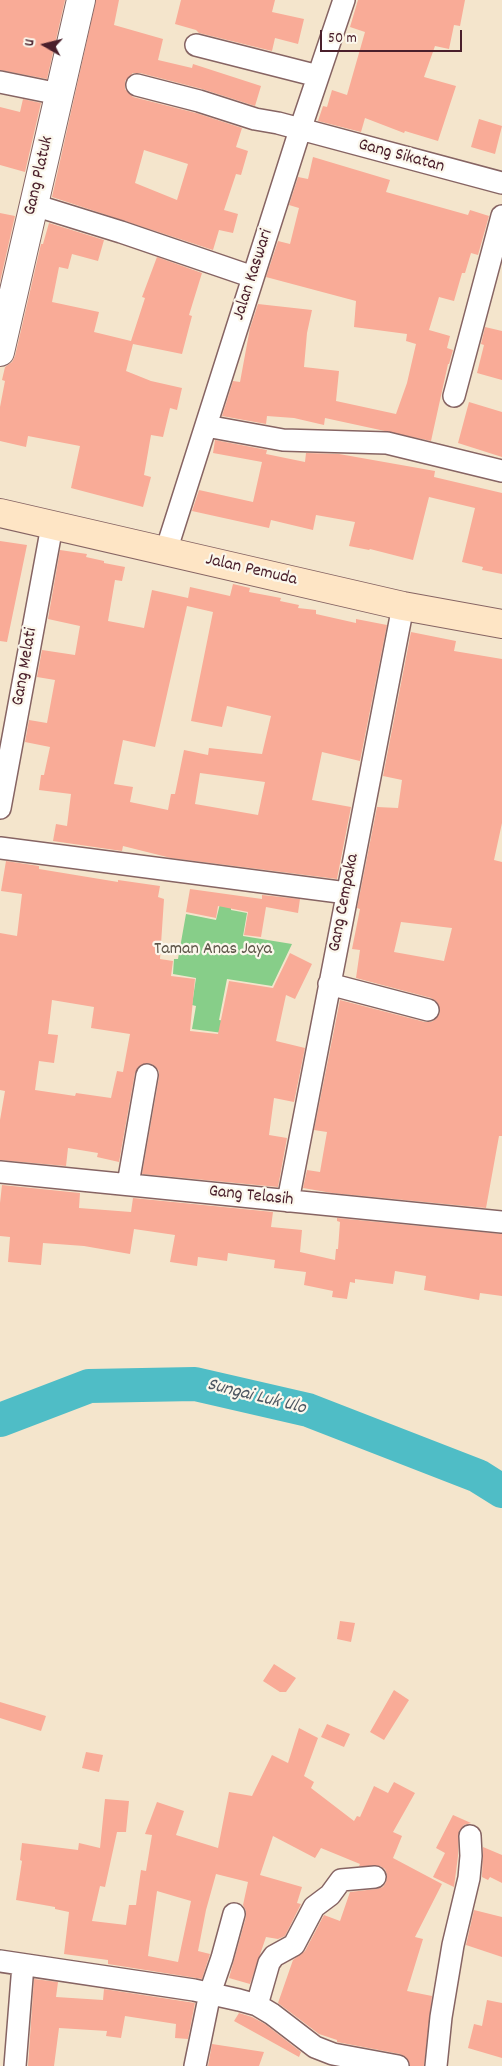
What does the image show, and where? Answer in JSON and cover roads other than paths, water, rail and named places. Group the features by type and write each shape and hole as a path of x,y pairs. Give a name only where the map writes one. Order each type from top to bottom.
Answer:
{"main road":[{"name":"Jalan Pemuda","path":"0,513 403,606 502,624"}],"street":[{"name":"Gang Platuk","path":"0,352 81,0"},
{"name":"Jalan Kaswari","path":"166,551 300,130 344,0"},
{"path":"196,45 318,76"},
{"path":"0,82 59,94"},
{"name":"Gang Sikatan","path":"137,85 255,120 278,123 502,183"},
{"path":"34,205 121,232 253,277"},
{"path":"454,396 502,216"},
{"path":"206,426 283,440 388,443 502,472"},
{"name":"Gang Melati","path":"0,808 52,526"},
{"name":"Gang Cempaka","path":"288,1201 403,606"},
{"path":"0,848 347,893"},
{"path":"329,984 428,1010"},
{"path":"128,1184 147,1075"},
{"name":"Gang Telasih","path":"0,1172 288,1201 501,1217"},
{"path":"436,2066 440,2017 453,1945 469,1878 470,1836"},
{"path":"257,2005 269,1963 274,1956 294,1944 314,1907 330,1896 340,1880 375,1877"},
{"path":"195,2066 210,1993 234,1914"},
{"path":"0,1961 210,1993 257,2005 272,2014 314,2047 333,2054 398,2066"},
{"path":"15,2066 23,1964"}],"waterway":[{"name":"Sungai Luk Ulo","path":"0,1420 89,1386 195,1384 308,1410 478,1476 502,1491"}],"park label":[{"name":"Taman Anas Jaya","path":"213,951"}]}
